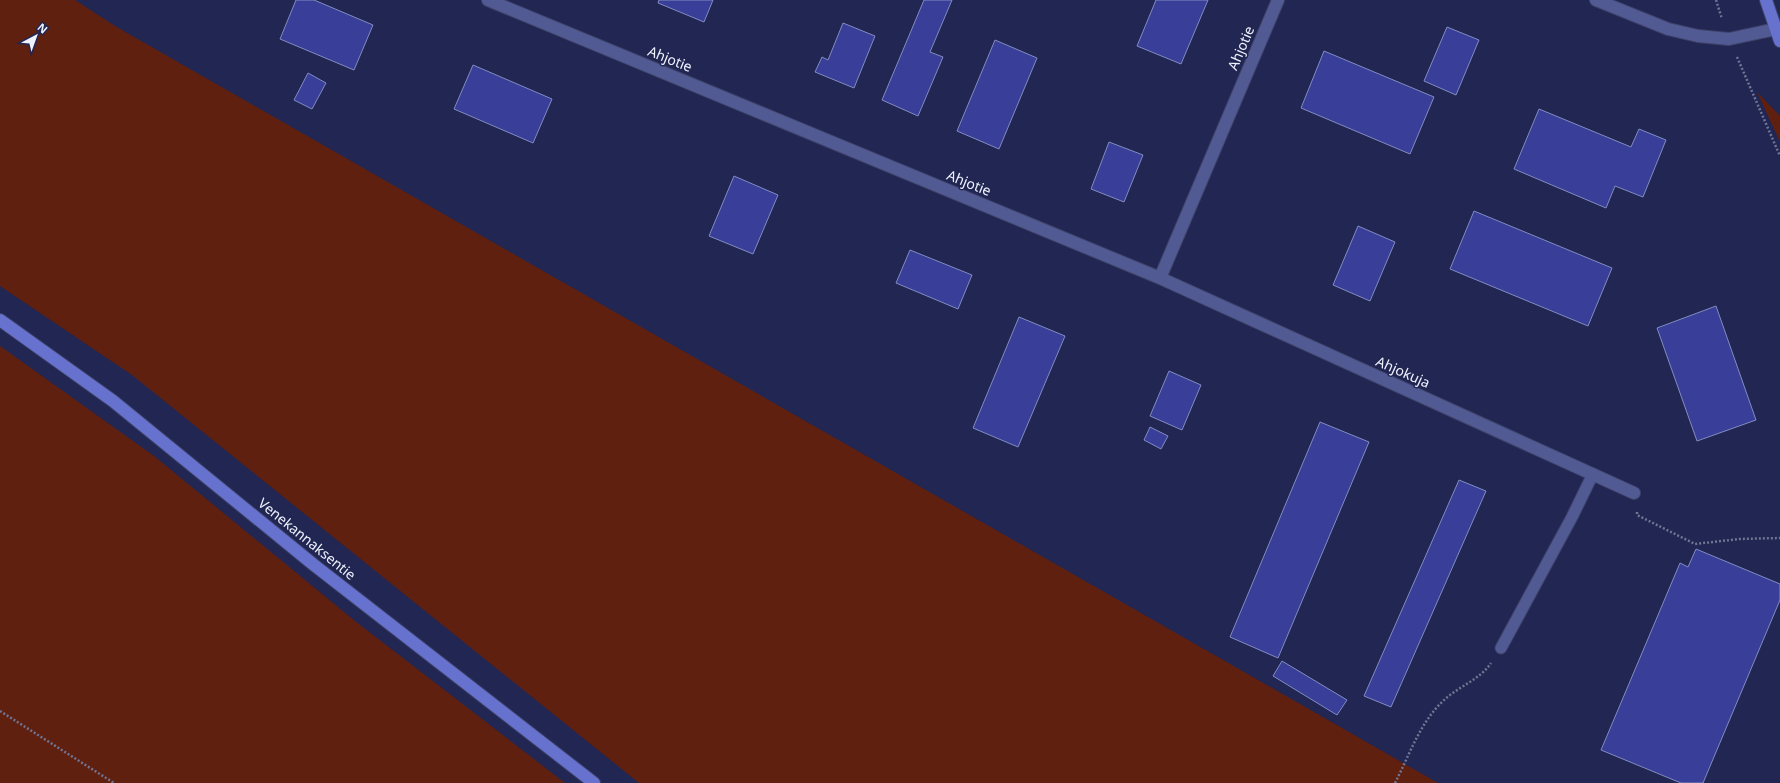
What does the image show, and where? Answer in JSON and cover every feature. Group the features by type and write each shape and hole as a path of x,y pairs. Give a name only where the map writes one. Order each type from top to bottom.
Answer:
{"street":[{"name":"Ahjotie","path":"488,0 1160,278 1278,0"},
{"path":"1596,0 1668,29 1698,36 1729,39 1778,28"},
{"path":"1766,0 1778,28 1780,41"},
{"name":"Ahjokuja","path":"1160,278 1634,492"},
{"name":"Venekannaksentie","path":"0,320 113,401 314,565 594,783"}],"lane":[{"path":"1501,648 1572,517 1593,474"}],"path":[{"path":"1729,39 1780,156"},
{"path":"1634,492 1637,515 1695,544 1739,539 1780,538"},
{"path":"1395,783 1428,718 1441,702 1484,672 1501,648"},
{"path":"0,711 114,783"}],"shaded area":[{"path":"0,0 75,0 115,26 1438,783 639,783 132,375 0,286"},
{"path":"1757,92 1780,116 1780,142"},
{"path":"0,346 154,456 355,621 565,783 0,783"}],"building":[{"path":"296,0 314,0 373,25 354,70 280,39"},
{"path":"659,0 713,0 704,22 658,3"},
{"path":"924,0 952,0 930,52 943,57 918,116 882,100"},
{"path":"1156,0 1208,0 1181,64 1137,46"},
{"path":"843,23 875,36 854,88 815,72 822,57 828,60"},
{"path":"1447,27 1479,40 1456,95 1424,81"},
{"path":"995,40 1037,58 999,149 957,131"},
{"path":"1324,51 1434,97 1410,154 1301,108"},
{"path":"473,65 552,99 533,143 454,109"},
{"path":"308,73 326,83 312,109 294,100"},
{"path":"1539,109 1631,147 1639,129 1666,140 1643,197 1615,186 1606,208 1514,169"},
{"path":"1109,142 1143,155 1124,202 1091,189"},
{"path":"734,176 778,195 753,254 709,236"},
{"path":"1474,211 1612,268 1588,326 1450,269"},
{"path":"1358,226 1395,242 1370,301 1333,285"},
{"path":"910,250 972,275 958,309 896,283"},
{"path":"1716,306 1756,420 1697,441 1657,328"},
{"path":"1019,317 1065,336 1018,447 973,428"},
{"path":"1169,371 1201,385 1182,430 1150,416"},
{"path":"1320,422 1369,442 1278,658 1230,637"},
{"path":"1150,427 1168,436 1161,449 1144,440"},
{"path":"1459,480 1486,491 1391,707 1364,696"},
{"path":"1696,549 1780,584 1780,600 1703,783 1681,783 1601,750 1680,563 1688,567"},
{"path":"1282,661 1347,700 1337,715 1273,676"}]}
